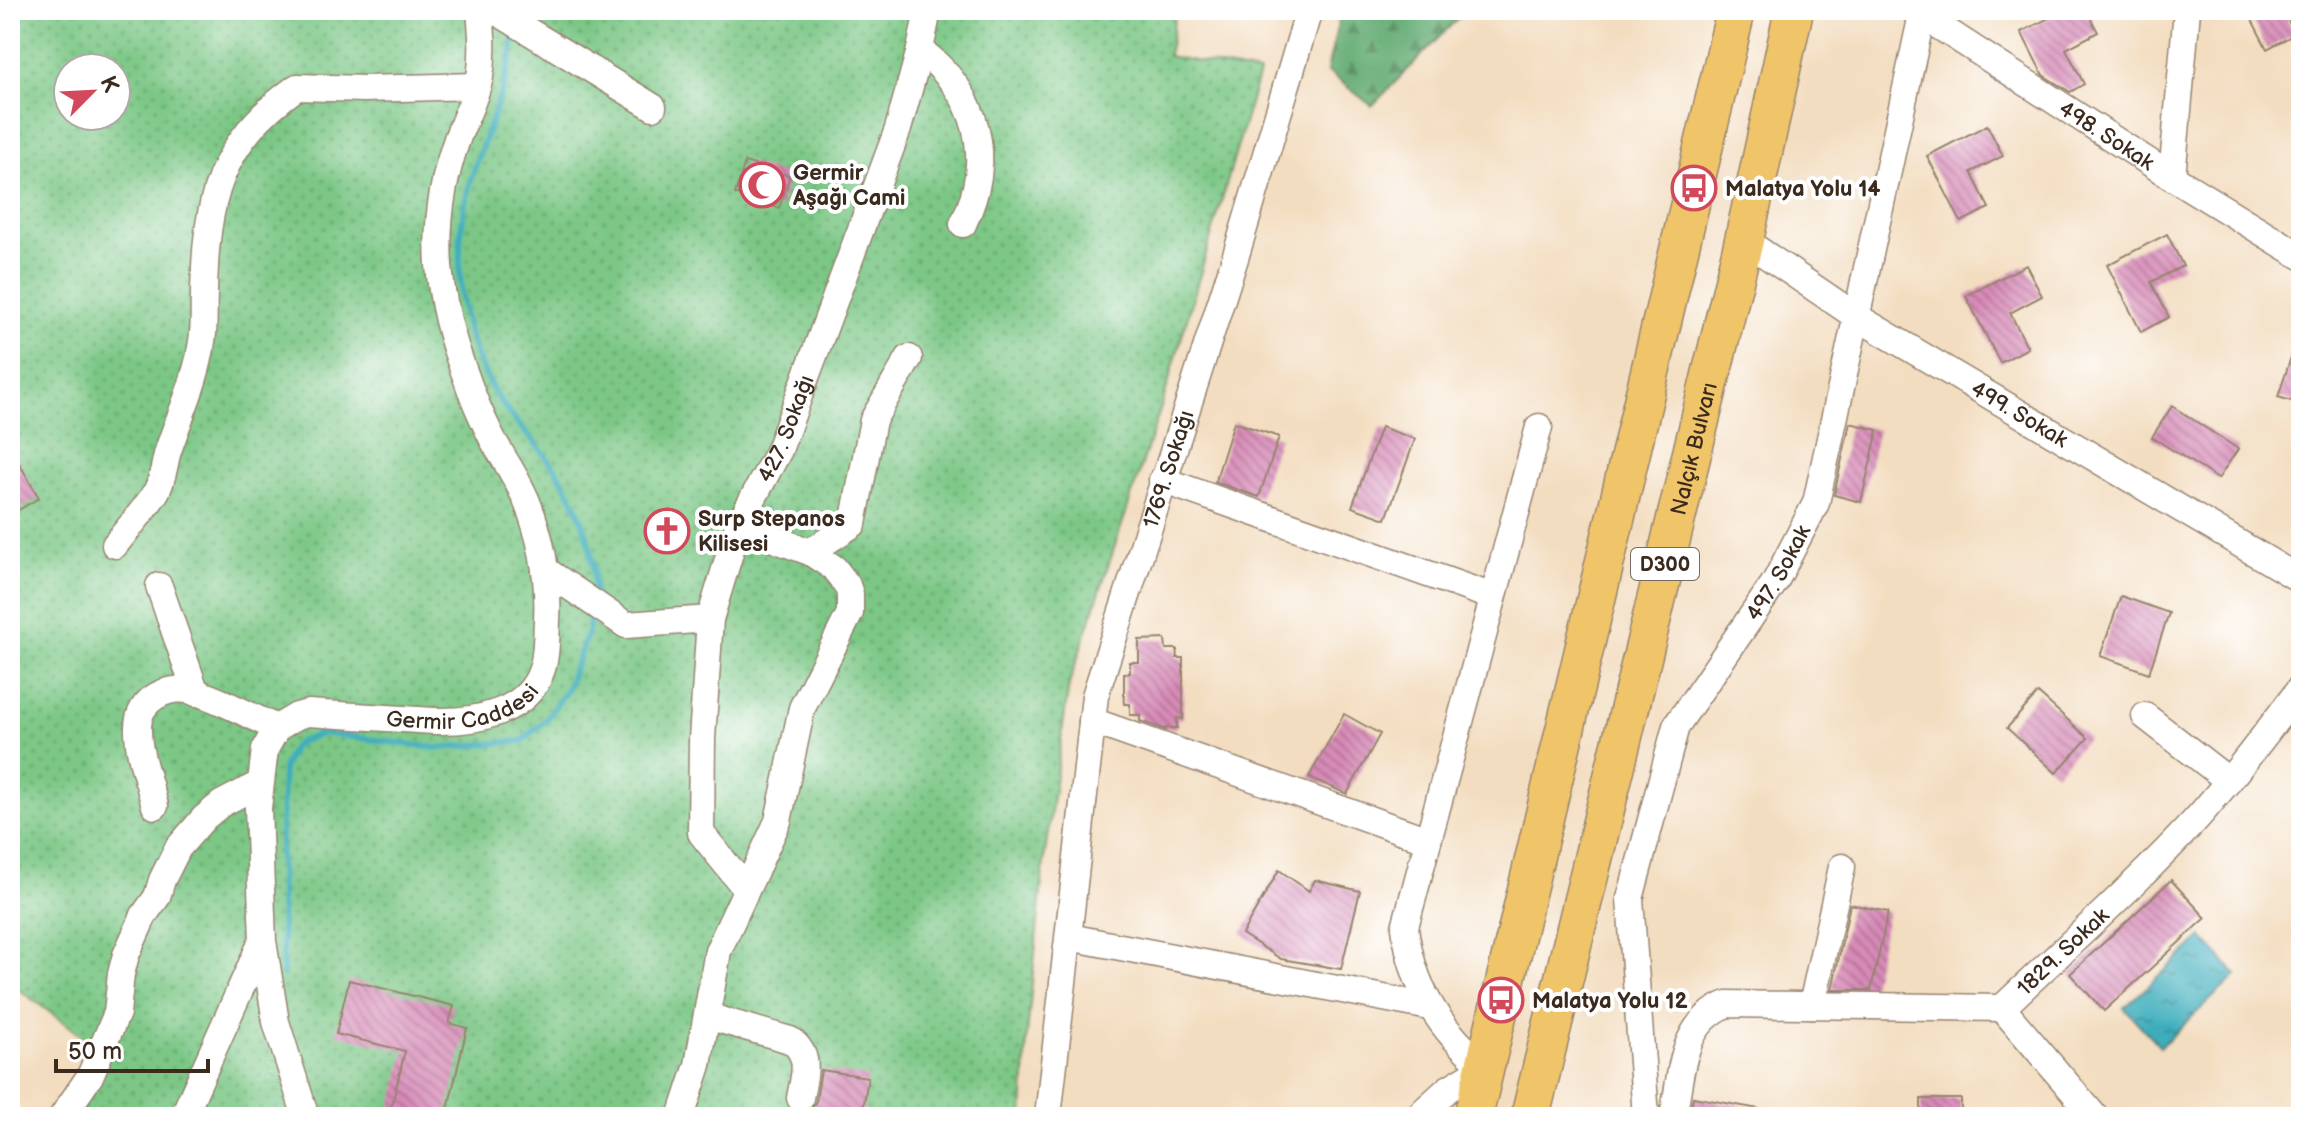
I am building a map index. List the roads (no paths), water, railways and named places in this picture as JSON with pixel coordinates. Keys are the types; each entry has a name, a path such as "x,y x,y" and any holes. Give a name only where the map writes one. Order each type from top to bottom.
{"highway":[{"name":"D300","path":"1473,1117 1736,10"},
{"name":"Nalçık Bulvarı","path":"1530,1117 1744,240 1794,10"}],"street":[{"name":"Germir Caddesi","path":"277,728 308,713 455,721 489,716 526,693 542,670 548,609 545,570 536,526 507,460 493,441 466,377 447,318 442,291 438,236 440,208 451,158 477,86 482,53 480,10"},
{"path":"494,10 653,107"},
{"name":"427. Sokağı","path":"746,889 701,833 702,739 710,619 738,526 779,450 898,129 928,10"},
{"name":"1769. Sokağı","path":"1048,1117 1095,696 1236,255 1309,10"},
{"path":"2172,177 2187,10"},
{"name":"498. Sokak","path":"1920,12 2172,177 2301,256"},
{"name":"497. Sokak","path":"1646,1117 1630,899 1676,726 1775,582 1816,503 1920,12"},
{"path":"920,50 957,86 977,130 979,178 963,224"},
{"path":"115,545 157,490 190,392 203,339 208,225 212,201 220,178 244,136 259,117 297,87 477,86"},
{"name":"499. Sokak","path":"1744,240 1857,317 2301,580"},
{"path":"810,552 853,524 873,420 909,358"},
{"path":"1417,1117 1448,1089 1485,1067 1450,1036 1430,1007 1414,971 1405,927 1539,427"},
{"path":"1162,480 1493,597"},
{"path":"681,1117 698,1065 718,951 778,821 802,708 850,613 850,594 842,576 810,552 738,526"},
{"path":"545,570 626,625 710,619"},
{"path":"159,586 196,693"},
{"name":"1829. Sokak","path":"1673,1117 1690,1038 1707,1015 1727,1004 2002,1008 2149,868 2229,781 2301,687"},
{"path":"155,806 139,736 141,711 153,698 161,693 181,690 196,693 277,728 265,749 259,784 263,941 276,1022 306,1117"},
{"path":"2145,716 2229,781"},
{"path":"1092,721 1428,840"},
{"path":"62,1117 90,1076 117,1013 117,993 126,955 144,915 157,897 178,848 221,804 259,784"},
{"path":"1812,1005 1842,867"},
{"path":"1069,937 1430,1007"},
{"path":"183,1117 263,941"},
{"path":"2002,1008 2095,1117"},
{"path":"707,1016 790,1040 797,1045 803,1052 806,1066 800,1098"}],"water":[{"path":"2202,937 2237,975 2160,1047 2124,1008"}],"waterway":[{"path":"515,30 508,70 465,204 460,256 464,309 476,354 493,390 556,470 575,503 592,558 594,595"},
{"path":"283,975 280,864 283,769 291,750 299,742 323,733 436,748 522,741 546,720 566,691 588,632 592,611"}],"place":[{"name":"Germir Aşağı Cami","path":"762,185"},
{"name":"Malatya Yolu 14","path":"1694,188"},
{"name":"Surp Stepanos Kilisesi","path":"667,531"},
{"name":"Malatya Yolu 12","path":"1501,1000"}]}
